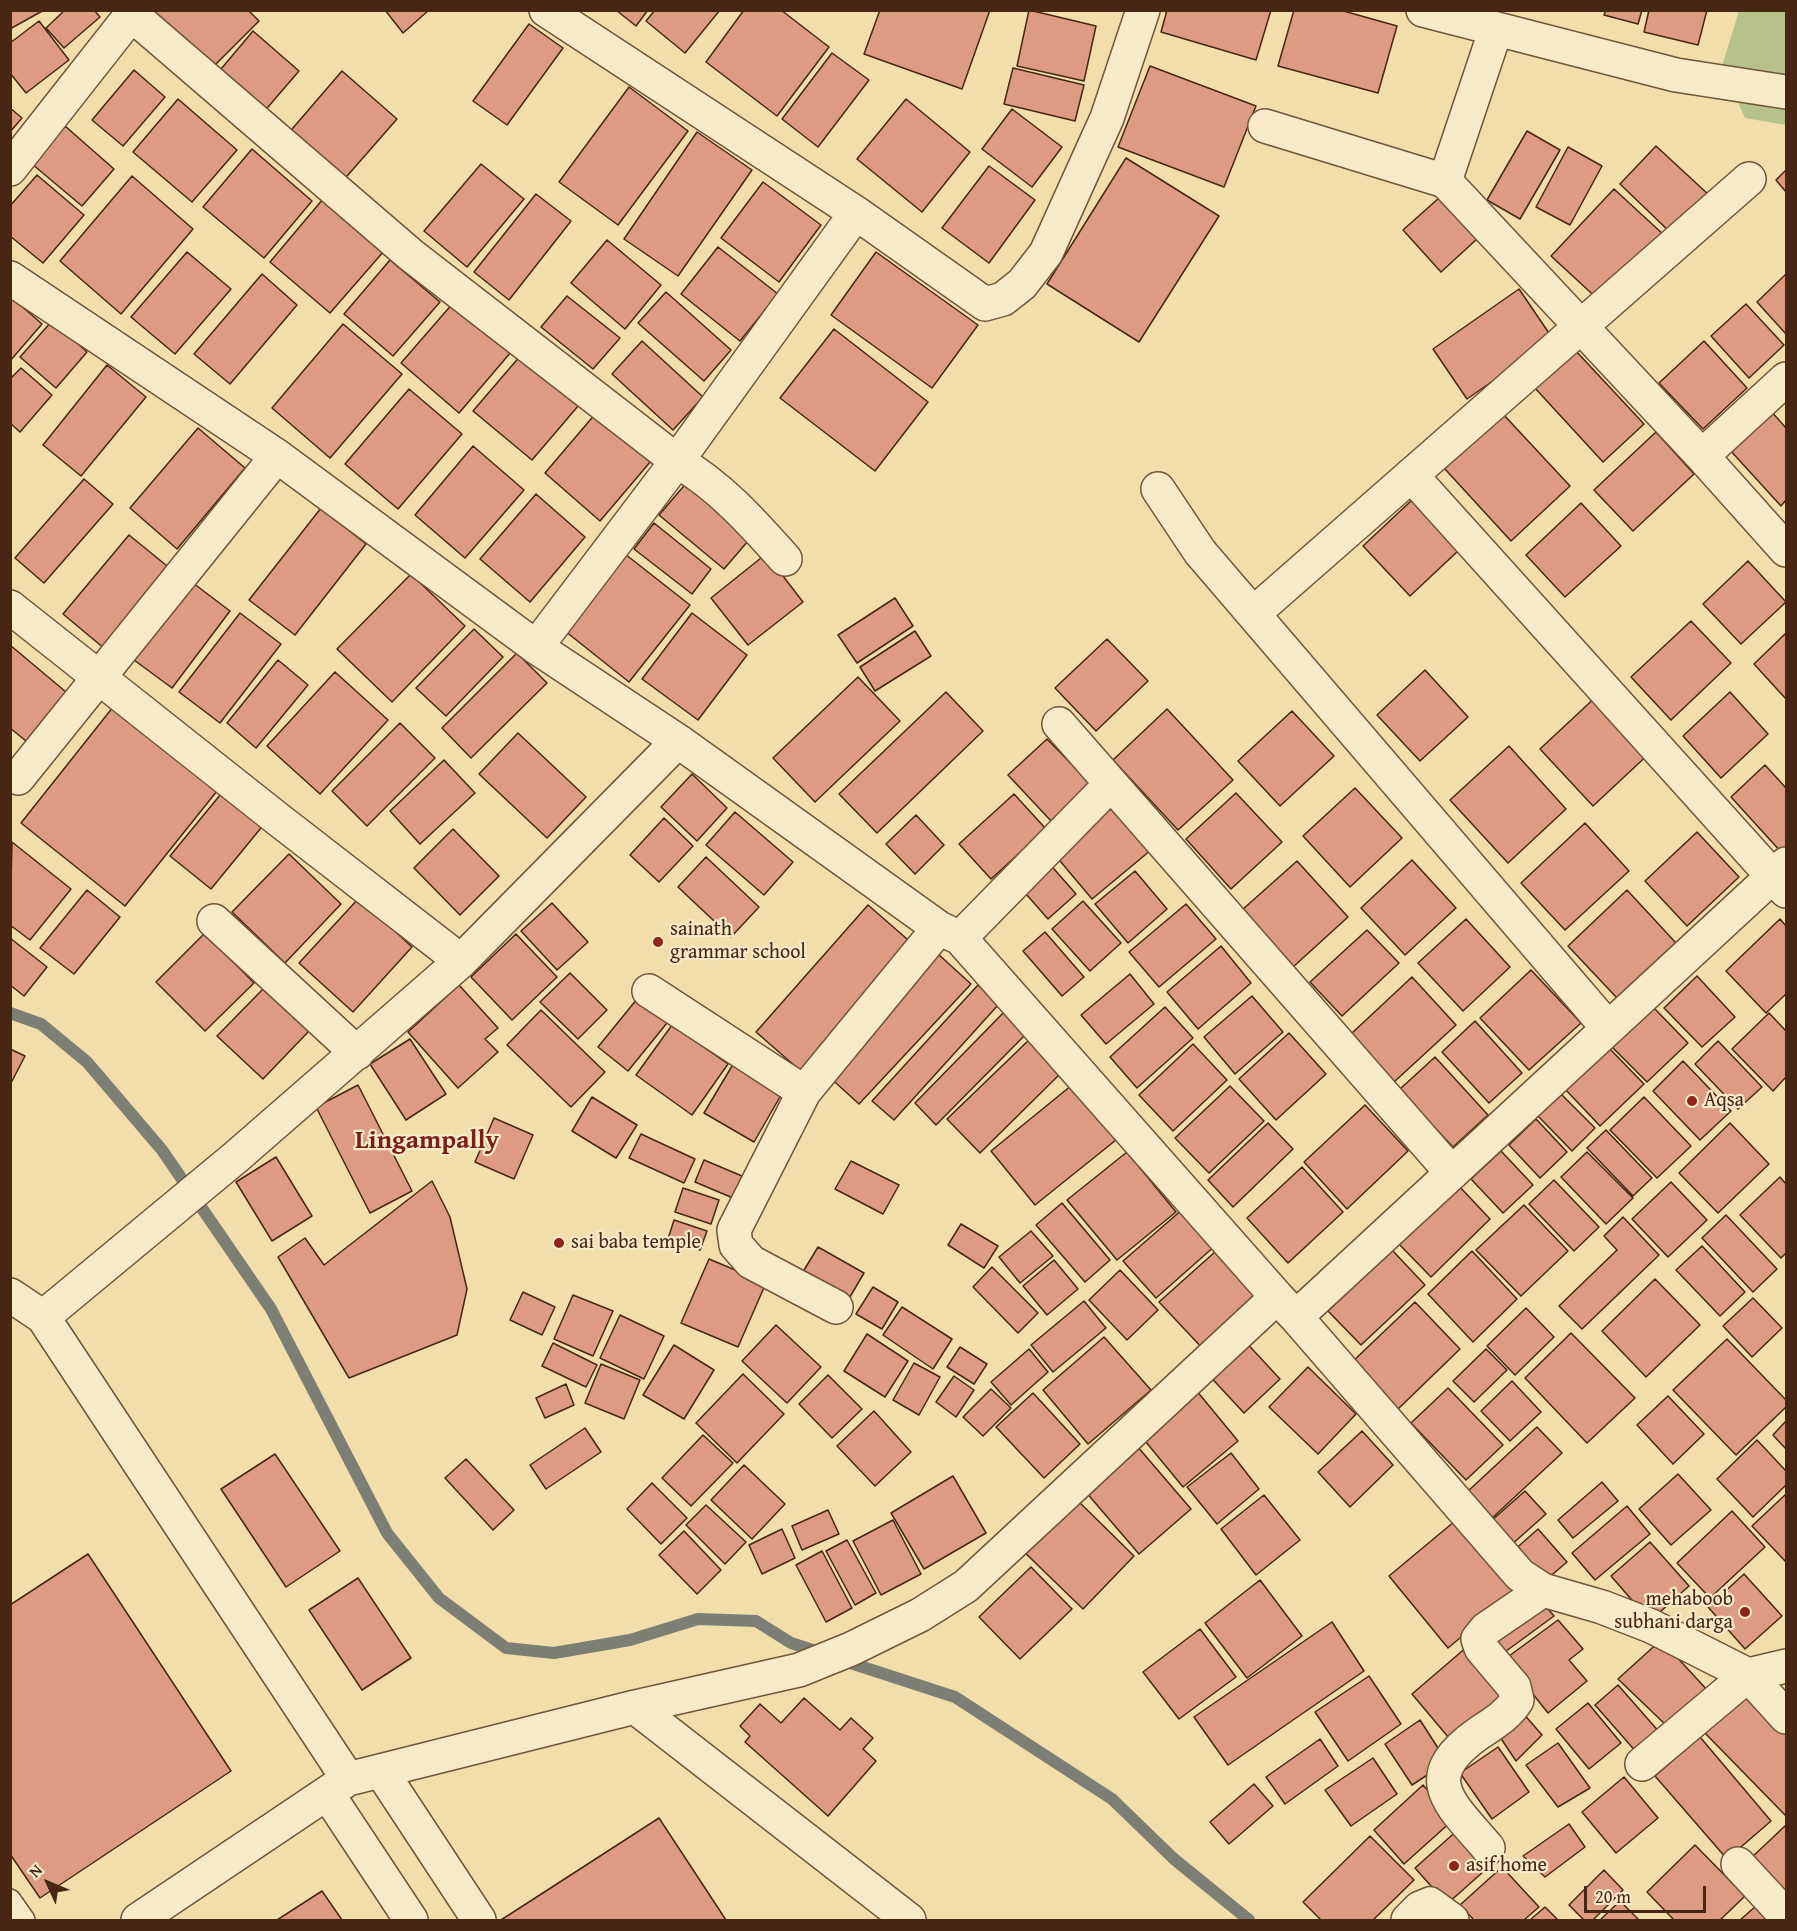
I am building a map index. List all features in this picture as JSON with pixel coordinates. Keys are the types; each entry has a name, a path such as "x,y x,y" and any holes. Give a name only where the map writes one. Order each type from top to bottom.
{"street":[{"path":"546,10 856,213 985,304 1003,299 1022,284 1046,253 1107,118 1143,10"},
{"path":"1423,10 1676,75 1786,92"},
{"path":"10,169 133,12 411,255 677,461 701,475 744,512 785,559"},
{"path":"1445,181 1496,29"},
{"path":"1265,126 1445,181 1702,456 1786,550"},
{"path":"1254,613 1749,179"},
{"path":"536,646 677,461 856,213"},
{"path":"10,278 277,456 536,646 678,741 950,933 1286,1307 1520,1575 1543,1590 1602,1607 1651,1626 1748,1675 1786,1718"},
{"path":"1702,456 1786,379"},
{"path":"18,778 277,456"},
{"path":"138,1920 337,1786 381,1770 635,1707 799,1670 851,1649 920,1615 966,1586 1286,1307 1452,1173 1608,1028 1782,877 1411,476"},
{"path":"1158,489 1200,552 1608,1028"},
{"path":"10,607 461,961"},
{"path":"1059,724 1452,1173"},
{"path":"43,1317 236,1157 461,961 678,741"},
{"path":"836,1307 751,1262 736,1245 734,1230 804,1092 950,933 1111,783"},
{"path":"214,921 357,1053"},
{"path":"649,991 804,1092"},
{"path":"10,1295 43,1317 337,1786 411,1920"},
{"path":"1488,1848 1447,1799 1442,1779 1451,1758 1462,1745 1510,1712 1517,1700 1514,1687 1481,1648 1478,1639 1486,1629 1543,1590"},
{"path":"1642,1764 1748,1675 1786,1666"},
{"path":"635,1707 909,1920"},
{"path":"381,1770 479,1920"},
{"path":"1738,1864 1786,1916"},
{"path":"1408,1920 1420,1908 1430,1904 1452,1920"}],"lane":[{"path":"10,1900 24,1920"}],"green space":[{"path":"1739,11 1786,11 1786,125 1745,118 1722,66"}],"building":[{"path":"10,10 44,10 10,29"},
{"path":"65,10 94,10 100,17 64,48 46,28"},
{"path":"150,10 248,10 259,21 210,70"},
{"path":"385,10 429,10 403,33"},
{"path":"616,10 648,10 636,26"},
{"path":"655,10 720,10 685,53 646,21"},
{"path":"744,10 781,10 829,47 777,116 706,62"},
{"path":"880,10 990,10 962,89 864,54"},
{"path":"1029,10 1096,26 1084,81 1017,66"},
{"path":"1167,10 1271,10 1256,60 1161,32"},
{"path":"1294,10 1340,10 1397,26 1378,93 1278,66"},
{"path":"1606,10 1642,10 1638,24 1604,15"},
{"path":"1649,10 1707,10 1698,45 1644,32"},
{"path":"39,21 69,60 26,93 10,73 10,43"},
{"path":"529,24 563,48 507,125 473,101"},
{"path":"253,31 299,71 262,114 216,75"},
{"path":"832,53 869,80 818,147 782,119"},
{"path":"1150,66 1256,106 1224,187 1118,147"},
{"path":"1013,68 1084,85 1075,121 1004,104"},
{"path":"134,70 165,97 123,146 92,120"},
{"path":"342,71 397,119 341,183 286,136"},
{"path":"629,87 688,131 618,225 559,182"},
{"path":"178,99 237,150 192,202 133,152"},
{"path":"906,99 970,152 922,212 857,159"},
{"path":"10,108 22,118 10,132"},
{"path":"1012,109 1062,147 1032,187 982,149"},
{"path":"65,126 114,169 82,206 32,164"},
{"path":"1527,131 1560,150 1520,219 1487,200"},
{"path":"697,132 752,170 678,276 624,239"},
{"path":"1656,146 1710,196 1673,235 1620,184"},
{"path":"1568,147 1602,166 1570,225 1536,207"},
{"path":"252,149 312,201 264,258 203,207"},
{"path":"1126,158 1219,216 1139,342 1047,284"},
{"path":"481,164 524,199 467,267 424,231"},
{"path":"989,166 1035,200 989,263 942,228"},
{"path":"1786,170 1786,192 1776,180"},
{"path":"37,175 84,215 43,263 10,236 10,206"},
{"path":"132,176 193,229 121,314 60,261"},
{"path":"763,182 821,225 779,282 721,238"},
{"path":"1614,189 1665,236 1602,303 1551,256"},
{"path":"536,194 571,221 509,300 474,272"},
{"path":"1439,198 1477,239 1441,272 1403,230"},
{"path":"323,199 384,251 330,313 270,262"},
{"path":"607,240 661,285 625,329 571,283"},
{"path":"718,247 778,294 740,341 681,294"},
{"path":"187,252 231,289 175,354 131,317"},
{"path":"876,252 978,325 932,388 831,315"},
{"path":"390,260 440,302 393,356 344,314"},
{"path":"262,274 297,305 230,384 194,354"},
{"path":"1786,274 1786,334 1757,302"},
{"path":"1519,289 1553,339 1467,399 1433,349"},
{"path":"666,292 731,350 704,381 638,323"},
{"path":"10,296 42,324 10,361"},
{"path":"567,296 620,338 593,369 541,327"},
{"path":"454,302 511,352 459,413 401,363"},
{"path":"1746,304 1784,345 1749,378 1711,336"},
{"path":"52,321 87,352 56,388 20,357"},
{"path":"343,324 402,374 330,458 272,408"},
{"path":"834,329 928,402 875,471 780,398"},
{"path":"642,341 703,397 673,430 612,374"},
{"path":"1704,341 1747,388 1703,429 1659,383"},
{"path":"1575,350 1644,424 1603,462 1534,387"},
{"path":"521,355 579,405 532,460 473,411"},
{"path":"107,365 146,397 81,476 43,445"},
{"path":"21,368 52,395 20,432 10,423 10,379"},
{"path":"409,389 462,434 398,509 345,464"},
{"path":"1770,410 1786,428 1786,500 1781,506 1729,449"},
{"path":"596,413 651,461 600,521 545,473"},
{"path":"1502,413 1570,486 1511,541 1444,468"},
{"path":"198,428 245,468 177,549 130,508"},
{"path":"1656,432 1694,474 1633,531 1594,490"},
{"path":"473,446 524,490 465,558 415,515"},
{"path":"84,479 113,504 44,583 15,558"},
{"path":"689,480 754,534 724,569 659,515"},
{"path":"536,494 585,537 530,602 480,559"},
{"path":"1412,500 1459,550 1410,596 1363,546"},
{"path":"1581,503 1621,546 1565,597 1526,555"},
{"path":"321,508 366,544 295,635 249,600"},
{"path":"654,523 711,569 692,594 634,549"},
{"path":"129,535 172,570 105,649 63,614"},
{"path":"625,554 690,605 629,682 565,631"},
{"path":"766,554 803,602 748,645 711,598"},
{"path":"1748,561 1786,602 1741,644 1703,604"},
{"path":"411,574 465,626 392,702 337,649"},
{"path":"193,583 230,611 172,688 134,660"},
{"path":"895,598 913,626 857,663 838,635"},
{"path":"240,613 281,644 220,723 179,692"},
{"path":"692,613 747,655 698,720 642,679"},
{"path":"1691,621 1731,663 1671,720 1631,677"},
{"path":"474,629 503,657 446,716 416,688"},
{"path":"915,631 931,656 875,691 860,667"},
{"path":"1786,633 1786,699 1754,664"},
{"path":"1107,639 1148,681 1096,731 1055,688"},
{"path":"10,645 66,692 26,741 10,728"},
{"path":"517,653 547,683 471,758 442,728"},
{"path":"278,660 308,685 256,748 227,723"},
{"path":"1425,670 1468,717 1420,761 1377,715"},
{"path":"335,672 388,720 320,794 267,746"},
{"path":"858,677 900,721 815,802 773,758"},
{"path":"946,692 983,731 877,833 839,794"},
{"path":"1730,692 1768,734 1721,778 1683,736"},
{"path":"1600,693 1653,750 1593,806 1540,749"},
{"path":"117,702 221,786 125,906 21,823"},
{"path":"1167,709 1233,780 1178,830 1113,760"},
{"path":"1292,711 1334,756 1280,806 1238,761"},
{"path":"400,723 435,758 367,826 332,791"},
{"path":"518,733 586,797 547,838 479,774"},
{"path":"1047,739 1091,784 1052,822 1008,775"},
{"path":"1509,746 1566,809 1508,863 1450,800"},
{"path":"444,760 475,793 420,844 390,811"},
{"path":"1765,765 1786,788 1786,849 1782,853 1731,797"},
{"path":"692,774 727,808 697,841 661,807"},
{"path":"1355,788 1402,838 1350,887 1303,836"},
{"path":"225,789 265,823 211,889 170,856"},
{"path":"1236,793 1282,842 1231,889 1186,839"},
{"path":"1014,794 1046,829 991,879 959,844"},
{"path":"1113,805 1151,850 1092,899 1055,855"},
{"path":"735,812 793,862 764,895 706,845"},
{"path":"916,815 944,845 915,874 886,844"},
{"path":"664,818 693,846 659,882 630,855"},
{"path":"1585,823 1629,871 1565,930 1521,883"},
{"path":"453,829 499,876 460,915 414,868"},
{"path":"1697,832 1739,877 1687,926 1645,881"},
{"path":"12,842 71,889 30,940 10,925"},
{"path":"289,854 341,904 285,963 232,912"},
{"path":"706,857 759,907 731,937 678,887"},
{"path":"1412,860 1456,908 1405,955 1361,908"},
{"path":"1047,861 1076,894 1048,919 1019,886"},
{"path":"1297,861 1348,917 1293,967 1242,910"},
{"path":"1135,871 1167,909 1128,943 1095,904"},
{"path":"87,890 120,917 74,974 40,948"},
{"path":"1627,890 1676,943 1617,998 1568,946"},
{"path":"359,898 412,947 353,1012 299,963"},
{"path":"1083,901 1121,943 1090,971 1052,929"},
{"path":"552,903 588,942 557,970 521,931"},
{"path":"1186,904 1216,939 1159,987 1129,952"},
{"path":"868,905 915,946 803,1073 756,1032"},
{"path":"1466,919 1510,967 1463,1011 1418,963"},
{"path":"1780,919 1786,926 1786,994 1766,1013 1726,971"},
{"path":"1367,930 1399,963 1342,1016 1310,982"},
{"path":"1045,932 1084,977 1062,996 1023,951"},
{"path":"205,933 254,983 205,1031 156,982"},
{"path":"516,934 557,977 512,1020 471,977"},
{"path":"10,938 47,967 24,996 10,985"},
{"path":"1221,946 1251,983 1198,1029 1167,992"},
{"path":"937,953 971,984 859,1104 825,1073"},
{"path":"1531,970 1581,1023 1529,1070 1480,1018"},
{"path":"570,973 607,1010 578,1039 540,1002"},
{"path":"1130,974 1154,1004 1106,1044 1081,1015"},
{"path":"1697,976 1735,1017 1702,1047 1664,1008"},
{"path":"1412,977 1456,1025 1394,1082 1351,1034"},
{"path":"459,985 498,1028 485,1039 498,1052 458,1088 408,1032"},
{"path":"978,985 999,1004 894,1120 872,1101"},
{"path":"265,987 310,1030 263,1079 217,1036"},
{"path":"1252,996 1283,1032 1235,1074 1204,1037"},
{"path":"637,999 667,1023 628,1071 598,1047"},
{"path":"1165,1007 1193,1038 1137,1088 1110,1057"},
{"path":"1653,1007 1688,1043 1647,1082 1612,1047"},
{"path":"1008,1008 1030,1030 936,1125 915,1103"},
{"path":"541,1010 605,1072 571,1107 507,1045"},
{"path":"1769,1013 1786,1031 1786,1077 1773,1091 1732,1049"},
{"path":"1475,1021 1522,1073 1489,1103 1442,1052"},
{"path":"672,1025 728,1064 692,1115 636,1075"},
{"path":"1289,1033 1326,1074 1276,1120 1239,1079"},
{"path":"410,1039 446,1094 406,1120 370,1064"},
{"path":"1030,1039 1062,1072 980,1153 947,1119"},
{"path":"1718,1041 1762,1087 1738,1109 1695,1064"},
{"path":"1193,1044 1227,1080 1173,1131 1139,1095"},
{"path":"1608,1047 1644,1084 1600,1126 1565,1089"},
{"path":"10,1049 25,1056 10,1085"},
{"path":"1435,1057 1488,1115 1453,1147 1399,1090"},
{"path":"735,1061 784,1090 754,1142 704,1113"},
{"name":"Aqsa","path":"1683,1061 1731,1111 1700,1140 1653,1091"},
{"path":"358,1085 412,1191 370,1213 316,1107"},
{"path":"1072,1085 1116,1140 1035,1205 991,1151"},
{"path":"1230,1086 1264,1121 1209,1173 1175,1138"},
{"path":"1561,1094 1595,1128 1572,1151 1538,1116"},
{"path":"592,1097 637,1125 616,1158 572,1131"},
{"path":"1644,1097 1691,1146 1657,1178 1610,1130"},
{"path":"1365,1105 1408,1151 1347,1209 1304,1162"},
{"path":"494,1118 533,1135 514,1179 475,1162"},
{"path":"1536,1119 1567,1152 1540,1178 1509,1145"},
{"path":"1268,1123 1293,1149 1233,1207 1208,1180"},
{"path":"1730,1123 1769,1164 1718,1213 1679,1173"},
{"path":"1606,1130 1652,1178 1633,1196 1587,1148"},
{"path":"641,1134 695,1159 684,1183 629,1158"},
{"path":"1501,1151 1533,1185 1503,1213 1471,1179"},
{"path":"1127,1152 1176,1212 1117,1260 1067,1200"},
{"path":"1587,1152 1633,1198 1606,1224 1561,1177"},
{"path":"276,1157 312,1216 272,1241 236,1182"},
{"path":"704,1160 742,1176 733,1198 695,1182"},
{"path":"851,1161 899,1185 883,1214 835,1189"},
{"path":"1302,1167 1343,1212 1288,1263 1247,1218"},
{"path":"1780,1177 1786,1184 1786,1253 1781,1258 1740,1215"},
{"path":"1554,1180 1599,1227 1574,1251 1529,1204"},
{"path":"432,1181 450,1217 467,1289 457,1335 349,1378 278,1257 305,1238 324,1265"},
{"path":"1671,1182 1707,1220 1668,1257 1632,1219"},
{"path":"1458,1185 1490,1219 1431,1277 1398,1243"},
{"path":"683,1188 719,1200 711,1224 675,1212"},
{"path":"1062,1203 1110,1260 1085,1282 1036,1225"},
{"path":"1524,1205 1568,1251 1521,1296 1476,1250"},
{"path":"1184,1208 1216,1245 1156,1298 1123,1261"},
{"path":"1726,1215 1777,1269 1753,1292 1702,1238"},
{"path":"1623,1217 1659,1255 1582,1329 1559,1306 1617,1250 1604,1236"},
{"path":"674,1220 707,1231 700,1250 668,1239"},
{"path":"961,1224 998,1246 984,1268 948,1245"},
{"path":"1031,1231 1053,1256 1020,1283 999,1257"},
{"path":"1702,1246 1745,1292 1720,1316 1676,1270"},
{"path":"818,1247 864,1273 847,1302 801,1275"},
{"path":"1392,1250 1425,1285 1361,1345 1328,1311"},
{"path":"1216,1251 1261,1300 1205,1351 1159,1302"},
{"path":"1472,1251 1517,1299 1473,1342 1428,1294"},
{"path":"709,1259 766,1283 738,1347 681,1323"},
{"path":"1054,1260 1078,1289 1047,1315 1023,1286"},
{"path":"992,1267 1038,1313 1018,1333 973,1287"},
{"path":"1120,1270 1158,1310 1127,1340 1089,1300"},
{"path":"1655,1279 1700,1325 1646,1377 1602,1331"},
{"path":"873,1287 898,1302 882,1329 856,1314"},
{"path":"523,1292 555,1307 542,1335 510,1320"},
{"path":"573,1295 613,1311 593,1356 554,1339"},
{"path":"1753,1298 1782,1328 1752,1357 1723,1326"},
{"path":"1084,1301 1106,1328 1053,1372 1031,1345"},
{"path":"1415,1302 1460,1349 1395,1412 1350,1364"},
{"path":"902,1307 952,1339 933,1369 883,1335"},
{"path":"1526,1308 1554,1337 1515,1375 1487,1346"},
{"path":"620,1315 664,1336 644,1379 600,1358"},
{"path":"776,1325 821,1367 787,1403 742,1361"},
{"path":"1571,1333 1635,1398 1587,1443 1525,1378"},
{"path":"867,1334 908,1361 885,1397 844,1371"},
{"path":"1104,1337 1151,1390 1088,1444 1043,1390"},
{"path":"1241,1337 1280,1379 1244,1413 1205,1371"},
{"path":"1727,1339 1786,1400 1786,1407 1736,1455 1673,1390"},
{"path":"553,1343 597,1365 586,1387 542,1366"},
{"path":"674,1345 714,1370 684,1419 643,1395"},
{"path":"960,1347 987,1364 974,1384 947,1367"},
{"path":"1029,1349 1048,1372 1011,1405 991,1382"},
{"path":"1486,1349 1507,1370 1474,1402 1453,1381"},
{"path":"914,1363 940,1377 919,1415 893,1400"},
{"path":"601,1364 640,1380 624,1419 585,1403"},
{"path":"1308,1367 1356,1414 1318,1454 1269,1407"},
{"path":"743,1374 784,1414 737,1463 696,1423"},
{"path":"828,1375 862,1409 832,1438 799,1404"},
{"path":"954,1376 974,1390 956,1417 936,1402"},
{"path":"1512,1381 1541,1412 1510,1441 1481,1411"},
{"path":"566,1384 574,1405 545,1418 536,1398"},
{"path":"1448,1388 1503,1445 1466,1480 1411,1423"},
{"path":"991,1389 1011,1408 983,1436 963,1417"},
{"path":"1196,1390 1238,1441 1183,1487 1141,1436"},
{"path":"1033,1393 1080,1444 1044,1478 996,1427"},
{"path":"1668,1396 1704,1434 1673,1464 1637,1425"},
{"path":"874,1411 911,1452 875,1486 837,1446"},
{"path":"1786,1421 1786,1449 1773,1435"},
{"path":"1537,1427 1562,1453 1490,1520 1466,1493"},
{"path":"585,1428 601,1452 546,1489 530,1465"},
{"path":"1362,1431 1393,1465 1350,1507 1318,1472"},
{"path":"703,1435 733,1463 691,1506 662,1478"},
{"path":"1131,1439 1191,1509 1139,1554 1079,1484"},
{"path":"1757,1440 1786,1471 1786,1485 1753,1517 1717,1479"},
{"path":"1231,1453 1259,1489 1217,1524 1187,1487"},
{"path":"275,1454 340,1551 286,1587 221,1489"},
{"path":"466,1459 514,1510 493,1530 445,1478"},
{"path":"744,1465 785,1504 752,1539 711,1500"},
{"path":"1678,1474 1711,1510 1671,1545 1639,1509"},
{"path":"953,1476 986,1533 924,1569 891,1513"},
{"path":"1602,1482 1618,1501 1573,1538 1558,1520"},
{"path":"652,1483 687,1518 661,1544 627,1509"},
{"path":"1525,1491 1546,1514 1510,1546 1490,1522"},
{"path":"1069,1492 1134,1556 1083,1609 1017,1545"},
{"path":"1786,1494 1786,1562 1752,1526"},
{"path":"1264,1495 1300,1540 1256,1575 1221,1529"},
{"path":"706,1505 746,1542 725,1564 686,1525"},
{"path":"1627,1506 1650,1534 1595,1580 1572,1553"},
{"path":"828,1510 839,1534 802,1550 792,1526"},
{"path":"1732,1511 1765,1547 1710,1598 1677,1563"},
{"path":"893,1520 921,1574 881,1595 853,1541"},
{"path":"1455,1521 1514,1593 1448,1648 1389,1576"},
{"path":"782,1529 795,1558 762,1574 749,1545"},
{"path":"1538,1529 1567,1562 1540,1585 1512,1552"},
{"path":"684,1531 721,1570 697,1594 659,1555"},
{"path":"847,1540 876,1593 855,1605 826,1551"},
{"path":"1650,1542 1689,1586 1650,1621 1611,1576"},
{"path":"822,1551 852,1608 826,1622 796,1565"},
{"path":"88,1554 231,1771 40,1898 10,1854 10,1605"},
{"path":"1031,1567 1072,1609 1020,1659 979,1617"},
{"name":"mehaboob subhani darga","path":"1744,1574 1782,1616 1745,1649 1708,1607"},
{"path":"358,1578 411,1658 362,1690 309,1610"},
{"path":"1260,1580 1302,1636 1247,1678 1205,1623"},
{"path":"1541,1601 1554,1616 1498,1657 1487,1642"},
{"path":"1558,1620 1583,1649 1569,1660 1587,1681 1548,1713 1505,1659"},
{"path":"1332,1622 1364,1671 1228,1765 1194,1717"},
{"path":"1200,1629 1236,1677 1179,1719 1143,1672"},
{"path":"1661,1640 1710,1693 1668,1727 1618,1679"},
{"path":"1468,1646 1510,1697 1454,1744 1412,1694"},
{"path":"1369,1676 1401,1724 1348,1761 1315,1712"},
{"path":"1618,1685 1661,1734 1638,1754 1595,1705"},
{"path":"1746,1686 1786,1727 1786,1816 1702,1730"},
{"path":"804,1698 840,1730 851,1718 873,1738 863,1749 876,1761 828,1816 745,1742 750,1736 740,1726 760,1704 781,1723"},
{"path":"1588,1703 1621,1743 1589,1769 1556,1729"},
{"path":"1522,1712 1542,1735 1516,1761 1498,1734"},
{"path":"1420,1720 1447,1762 1412,1785 1385,1744"},
{"path":"1700,1737 1771,1821 1727,1859 1655,1776"},
{"path":"1320,1739 1338,1766 1285,1804 1266,1777"},
{"path":"1558,1743 1590,1788 1558,1807 1526,1765"},
{"path":"1498,1747 1529,1792 1492,1819 1460,1773"},
{"path":"1373,1758 1397,1794 1351,1826 1325,1790"},
{"path":"1624,1777 1658,1818 1616,1853 1582,1812"},
{"path":"1254,1784 1273,1806 1229,1844 1210,1822"},
{"path":"1423,1785 1453,1820 1404,1864 1374,1830"},
{"path":"659,1818 726,1920 501,1920"},
{"path":"1569,1824 1585,1847 1545,1877 1523,1856"},
{"path":"1786,1825 1786,1900 1750,1859"},
{"name":"asif home","path":"1460,1828 1492,1864 1447,1904 1415,1868"},
{"path":"1370,1836 1414,1880 1373,1920 1321,1920 1303,1902"},
{"path":"1695,1845 1745,1896 1720,1920 1674,1920 1647,1892"},
{"path":"1502,1867 1539,1907 1524,1920 1474,1920 1460,1905"},
{"path":"1604,1870 1623,1890 1593,1920 1584,1920 1569,1905"},
{"path":"322,1891 342,1920 277,1920"},
{"path":"1620,1901 1639,1920 1600,1920"},
{"path":"1756,1906 1770,1920 1740,1920"},
{"path":"1545,1907 1558,1920 1530,1920"}],"waterway":[{"path":"10,1013 41,1024 87,1062 162,1150 271,1309 387,1533 439,1598 506,1648 554,1653 630,1640 698,1619 756,1621 791,1643 822,1653"},
{"path":"841,1660 955,1697 1112,1799 1174,1859 1249,1920"}],"place":[{"name":"sainath grammar school","path":"658,942"},
{"name":"Aqsa","path":"1692,1101"},
{"name":"sai baba temple","path":"559,1243"},
{"name":"mehaboob subhani darga","path":"1745,1612"},
{"name":"asif home","path":"1454,1866"}],"district":[{"name":"Lingampally","path":"427,1141"}]}
